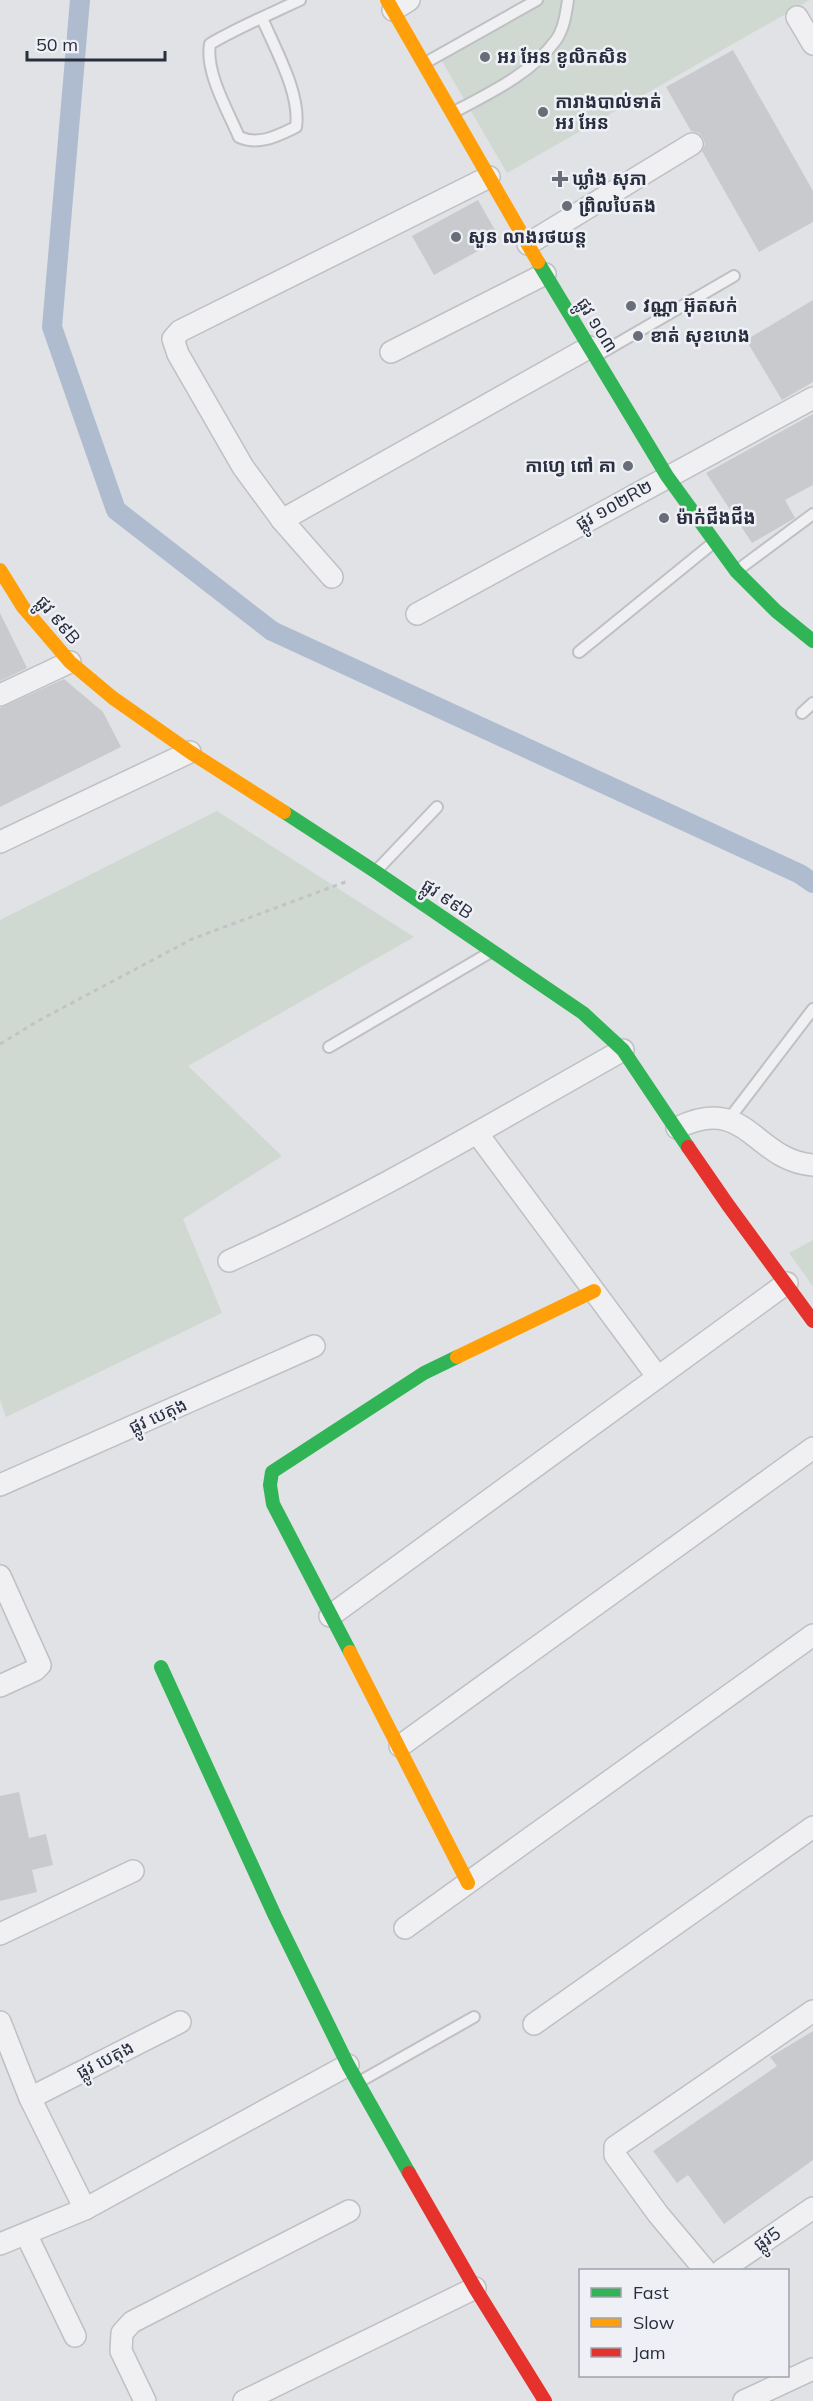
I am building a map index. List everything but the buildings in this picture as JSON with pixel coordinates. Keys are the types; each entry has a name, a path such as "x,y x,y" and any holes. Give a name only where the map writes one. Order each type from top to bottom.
{"street":[{"name":"ផ្លូវ ១០៣","path":"397,3 424,64 545,274 667,476 736,571 776,611 813,641"},
{"path":"797,17 813,44"},
{"path":"528,244 693,144"},
{"path":"332,577 282,520 243,467 178,354 173,339 180,331 489,177"},
{"path":"391,352 545,274"},
{"path":"282,520 593,351"},
{"name":"ផ្លូវ ១០២R២","path":"417,614 813,398"},
{"name":"ផ្លូវ ៩៩B","path":"0,570 23,607 70,662 112,698 190,752 376,872 583,1013 623,1050 728,1205 787,1282 813,1321"},
{"path":"0,695 70,662"},
{"path":"0,842 190,752"},
{"path":"229,1261 281,1238 477,1133 623,1050"},
{"path":"677,1128 695,1119 711,1116 729,1119 785,1158 813,1165"},
{"path":"477,1133 657,1376"},
{"path":"330,1616 787,1282"},
{"path":"468,1883 400,1746 273,1504 270,1485 272,1472 424,1373 594,1291"},
{"name":"ផ្លូវ បេតុង","path":"0,1485 314,1346"},
{"path":"400,1746 813,1448"},
{"path":"0,1576 40,1665 35,1670 0,1686"},
{"path":"405,1928 813,1635"},
{"path":"161,1667 275,1916 353,2074 541,2400"},
{"path":"534,2024 813,1827"},
{"path":"0,1934 133,1871"},
{"path":"703,2269 658,2214 615,2155 615,2147 813,2011"},
{"path":"0,2022 30,2098 85,2209"},
{"name":"ផ្លូវ បេតុង","path":"30,2098 180,2022"},
{"path":"0,2244 85,2209 353,2074"},
{"name":"ផ្លូវ5","path":"725,2269 813,2208"},
{"path":"145,2401 121,2351 122,2334 132,2322 349,2211"},
{"path":"26,2234 75,2336"},
{"path":"244,2401 475,2288"},
{"path":"744,2401 813,2368"}],"lane":[{"path":"262,18 288,80 297,117 296,127 272,138 250,142 239,137 219,91 208,56 210,44 240,26 300,0"},
{"path":"424,64 537,0"},
{"path":"452,113 531,66 557,39 566,16 568,0"},
{"path":"593,351 734,276"},
{"path":"736,571 813,514"},
{"path":"579,652 713,542"},
{"path":"802,712 813,703"},
{"path":"376,872 437,807"},
{"path":"329,1047 492,951"},
{"path":"729,1119 813,1009"},
{"path":"353,2074 474,2017"}],"path":[{"path":"0,1044 38,1021 192,939 376,872"}],"shaded area":[{"name":"ការាងបាល់ទាត់ អរ អែន","path":"525,0 810,0 507,173 436,51"},
{"path":"217,811 414,937 188,1066 282,1156 183,1219 222,1313 6,1417 0,1400 0,920"},
{"path":"813,1240 813,1286 789,1253"}],"waterway":[{"path":"80,0 52,327 116,510 272,631 800,874 813,883"}],"traffic: fast":[{"path":"538,262 667,476 736,571 776,611 813,641"},
{"path":"284,812 583,1013 623,1050 688,1147"},
{"path":"350,1652 273,1504 270,1485 272,1472 424,1373 457,1357"},
{"path":"161,1667 275,1916 348,2065 409,2173"}],"traffic: slow":[{"path":"387,0 538,262"},
{"path":"0,570 23,607 70,662 113,698 190,752 284,812"},
{"path":"457,1357 594,1291"},
{"path":"350,1652 468,1883"}],"traffic: jam":[{"path":"688,1147 813,1321"},
{"path":"409,2173 475,2288 545,2401"}],"place":[{"name":"អរ អែន ខូលិកសិន","path":"485,57"},
{"name":"ការាងបាល់ទាត់ អរ អែន","path":"543,112"},
{"name":"ឃ្លាំង សុភា","path":"560,179"},
{"name":"ព្រិលបៃតង","path":"567,206"},
{"name":"សួន លាងរថយន្ត","path":"456,237"},
{"name":"វណ្ណា អ៊ុតសក់","path":"631,306"},
{"name":"ខាត់ សុខហេង","path":"638,336"},
{"name":"កាហ្វេ ពៅ គា","path":"628,466"},
{"name":"ម៉ាក់ជីងជីង","path":"664,518"}]}
